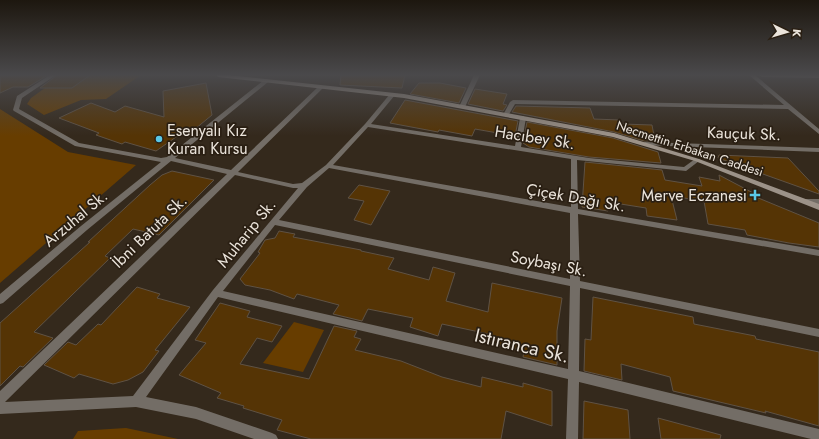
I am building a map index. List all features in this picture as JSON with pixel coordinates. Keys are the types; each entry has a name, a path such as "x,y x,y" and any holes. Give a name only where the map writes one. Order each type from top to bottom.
{"main road":[{"name":"Necmettin Erbakan Caddesi","path":"395,95 506,114 614,135 697,160 819,207"}],"street":[{"path":"21,95 19,97 16,110 77,145 160,160 170,159 292,186 304,185"},
{"name":"Arzuhal Sk.","path":"0,300 84,228 248,95"},
{"name":"İbni Batuta Sk.","path":"0,399 311,95"},
{"name":"Muharip Sk.","path":"136,401 216,293 273,222 304,185 328,166 367,125 392,95"},
{"path":"462,107 467,95"},
{"path":"776,95 819,132"},
{"path":"506,114 513,102 790,107"},
{"path":"518,148 524,118"},
{"name":"Hacıbey Sk.","path":"367,125 574,158 686,169 697,160"},
{"name":"Kauçuk Sk.","path":"645,144 819,150"},
{"path":"572,439 572,375 575,284 574,158"},
{"name":"Çiçek Dağı Sk.","path":"328,166 574,211 819,253"},
{"path":"806,201 819,202"},
{"name":"Soybaşı Sk.","path":"273,222 819,333"},
{"name":"Istıranca Sk.","path":"216,293 572,375 819,435"},
{"path":"0,408 136,401 196,413 272,439"}],"shaded area":[{"path":"34,95 111,95 106,99 81,100 44,115 27,104"},
{"path":"0,109 68,152 136,165 0,283"},
{"path":"294,322 324,330 303,372 263,363"},
{"path":"126,428 178,439 73,439 78,431"}],"building":[{"path":"163,95 208,95 212,115 195,129 189,128 156,151 125,142 122,144 96,135 99,133 59,118 91,103 115,112 125,106 164,117"},
{"path":"418,95 463,95 459,103"},
{"path":"472,95 506,95 503,104 507,105 503,111 468,104"},
{"path":"405,100 518,121 515,136 475,129 472,136 439,130 438,132 390,123"},
{"path":"516,106 590,108 594,119 620,120 622,124 652,125 655,141 644,141 614,132 512,112"},
{"path":"527,122 613,138 658,152 661,163 589,157 529,147 523,143"},
{"path":"719,155 788,158 819,191 819,194 718,158"},
{"path":"585,162 662,170 665,180 702,186 699,177 720,181 719,175 757,195 751,195 819,223 819,247 747,235 745,230 708,224 704,201 671,196 677,220 647,216 646,208 608,202 608,211 582,207"},
{"path":"172,171 214,180 159,235 133,229 105,256 110,258 34,332 53,338 23,367 20,366 0,386 0,323 90,242 88,242 150,185 162,175"},
{"path":"359,185 390,191 371,225 354,220 364,201 348,198"},
{"path":"279,231 295,234 293,237 394,258 388,269 429,280 433,267 455,273 446,301 488,312 492,283 562,298 557,331 557,365 523,357 524,351 487,342 489,334 442,324 438,336 410,327 413,318 368,309 362,321 333,314 339,305 297,294 294,299 270,290 245,285 240,279 260,253 258,252 265,240 275,238"},
{"path":"137,287 160,294 157,298 190,307 155,350 159,351 143,372 128,380 113,384 79,374 74,378 44,365 68,342 76,345 98,324 101,325"},
{"path":"593,297 693,317 694,324 755,336 756,339 819,352 819,426 765,411 766,413 673,391 670,377 621,364 622,380 584,371 585,339 591,340"},
{"path":"220,303 250,311 247,317 282,326 272,342 257,338 240,364 309,379 334,326 357,331 354,337 361,339 355,350 401,361 442,377 481,387 482,377 523,387 523,383 552,391 552,426 506,411 501,439 311,439 277,430 282,420 217,398 221,393 179,375 206,343 195,340"},
{"path":"584,401 628,410 630,439 583,439"},
{"path":"658,418 721,435 720,439 661,439"}],"place":[{"name":"Esenyalı Kız Kuran Kursu","path":"159,139"},
{"name":"Merve Eczanesi","path":"755,195"}]}
